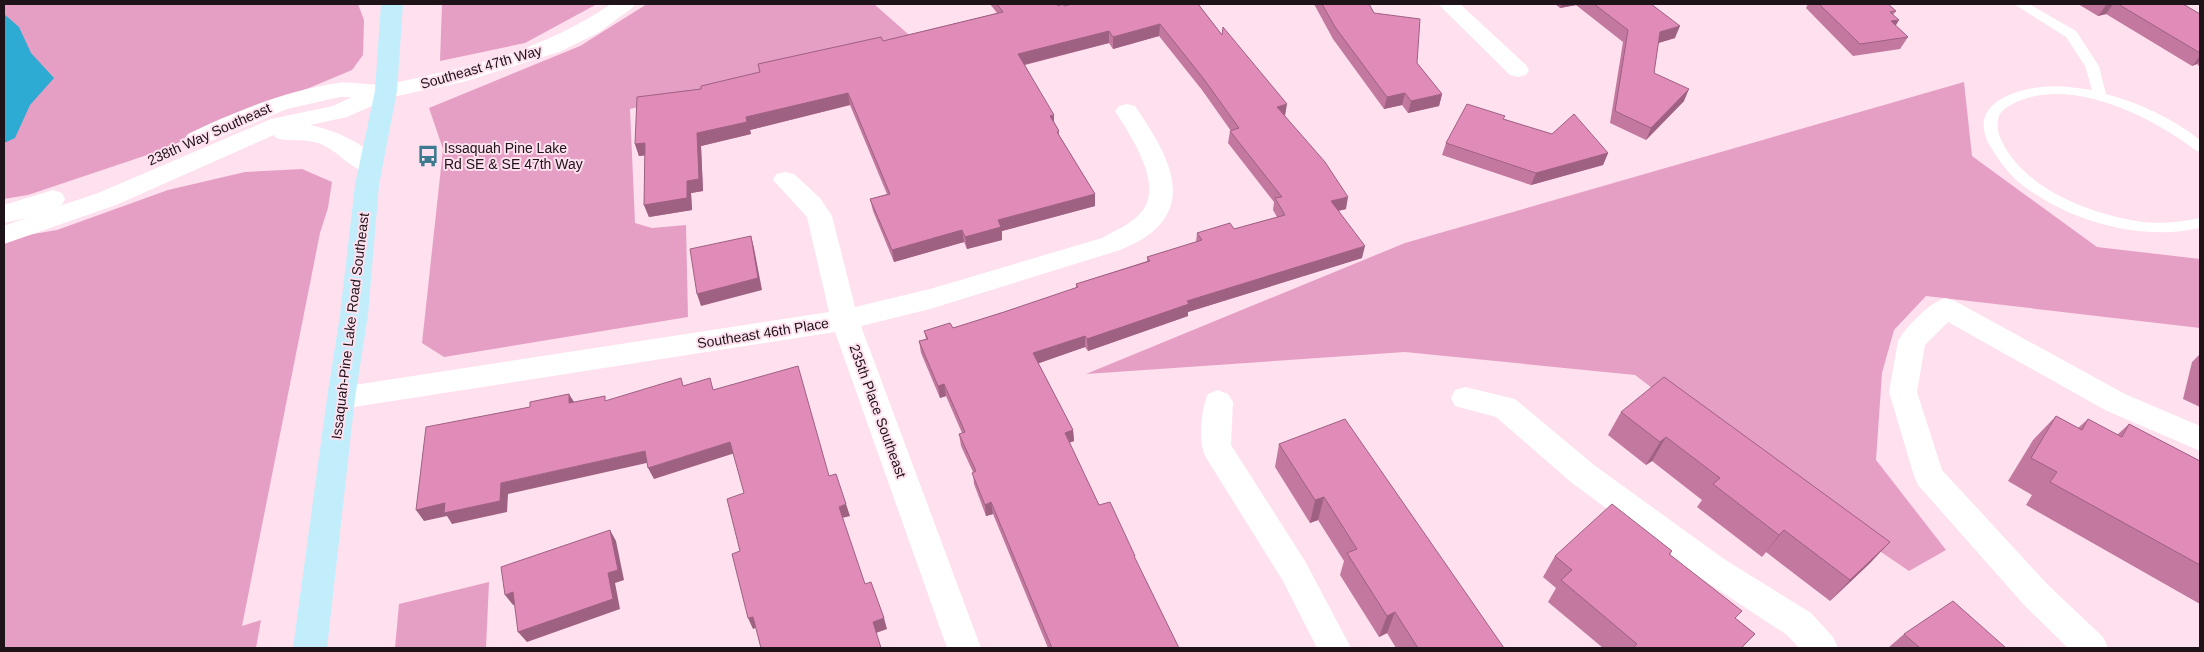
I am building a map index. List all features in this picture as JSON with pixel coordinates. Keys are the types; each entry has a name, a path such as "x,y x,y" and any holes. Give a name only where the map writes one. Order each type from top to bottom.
{"main road":[{"name":"Issaquah-Pine Lake Road Southeast","path":"310,648 341,398 354,315 370,166 386,91 392,4"}],"street":[{"name":"Southeast 47th Way","path":"386,91 455,77 551,47 590,28 625,4"},
{"path":"1448,4 1518,70"},
{"name":"238th Way Southeast","path":"4,214 23,210 108,178 246,116 281,103 340,90 386,91"},
{"name":"238th Way Southeast","path":"4,235 107,198 210,152 279,124 339,112 386,91"},
{"name":"Southeast 46th Place","path":"341,398 845,320 930,299 1111,244 1129,236 1146,222 1157,210 1160,201 1161,174 1156,159 1126,110"},
{"name":"238th Way Southeast","path":"210,152 272,135 302,131 325,135 370,166"},
{"name":"235th Place Southeast","path":"785,180 811,204 819,216 845,320 964,648"},
{"path":"2091,648 2037,596 1929,476 1903,392 1912,341 1945,308 2114,402 2200,439"},
{"path":"1465,398 1505,407 1583,474 1713,569 1799,624 1821,648"},
{"path":"1218,402 1216,447 1294,571 1334,648"}],"lane":[{"path":"2020,4 2071,34 2092,66 2100,97"},
{"path":"2200,147 2171,126 2137,109 2100,97 2064,91 2031,92 2007,100 1993,114 1990,133 2000,155 2023,178 2056,200 2096,216 2138,226 2175,228 2200,223"}],"shaded area":[{"path":"4,4 358,4 364,20 363,55 352,70 156,152 28,195 4,199"},
{"path":"442,4 597,4 525,43 440,61"},
{"path":"647,4 874,4 916,41 630,109 635,223 652,228 686,225 688,317 444,357 422,343 443,149 429,108 580,46"},
{"path":"1964,82 1972,156 2097,247 2200,259 2200,328 1926,296 1894,330 1882,373 1876,460 1946,550 1909,571 1753,465 1635,375 1405,352 1086,374 1405,243"},
{"path":"302,169 332,182 328,208 320,233 242,626 261,620 256,648 4,648 4,239 57,230 168,190 245,172"},
{"path":"489,582 486,648 395,648 399,604"}],"water":[{"path":"4,14 19,27 31,53 54,78 30,105 15,138 4,143"}],"building":[{"path":"997,4 1056,4 1058,6 1063,4 1064,6 1072,4 1198,4 1222,35 1223,27 1287,104 1277,107 1325,162 1348,197 1331,201 1365,246 1187,301 1189,304 1087,339 1085,336 1033,353 1073,430 1065,433 1099,505 1110,502 1179,648 1052,648 991,502 985,505 972,473 976,471 959,434 965,432 944,384 938,386 919,341 928,339 924,331 950,323 953,328 1078,287 1076,284 1150,261 1147,257 1202,240 1197,233 1230,223 1234,229 1285,215 1275,198 1282,197 1230,131 1239,128 1203,78 1160,24 1113,37 1109,31 1018,54 1054,115 1050,116 1059,131 1057,132 1095,194 998,220 1001,227 965,237 962,230 892,250 870,199 890,194 848,93 746,117 747,122 697,133 699,179 687,181 687,198 644,205 645,143 635,144 637,97 701,89 701,86 760,72 758,64 881,37 883,41 1003,12"},
{"path":"1322,4 1369,4 1374,13 1420,19 1417,63 1442,94 1411,101 1405,93 1387,97 1335,27"},
{"path":"1594,4 1651,4 1680,26 1660,32 1654,73 1689,89 1651,128 1615,111 1628,30"},
{"path":"1819,4 1888,4 1896,11 1890,12 1899,20 1891,21 1908,37 1860,44"},
{"path":"2118,4 2183,4 2200,14 2200,53"},
{"path":"1467,104 1505,116 1503,119 1552,134 1574,114 1608,153 1536,173 1446,143"},
{"path":"751,236 758,278 697,294 690,249"},
{"path":"798,366 829,476 836,474 846,504 839,507 865,584 871,582 884,618 873,622 881,648 761,648 753,617 748,618 732,554 740,551 727,499 744,493 730,442 648,468 645,451 501,483 500,501 444,513 445,503 416,510 426,427 530,407 530,402 569,394 569,403 605,396 605,401 681,378 683,386 710,378 713,390"},
{"path":"1664,377 1890,542 1850,580 1784,530 1779,535 1713,484 1720,478 1666,437 1660,442 1621,412"},
{"path":"2056,416 2082,430 2088,419 2122,437 2129,424 2200,461 2200,565 2050,482 2057,472 2031,458"},
{"path":"1345,419 1504,648 1418,648 1395,612 1387,616 1347,553 1357,549 1324,497 1315,500 1279,444"},
{"path":"1612,504 1672,551 1669,554 1742,611 1735,618 1755,634 1741,648 1633,648 1637,644 1561,580 1572,570 1555,556"},
{"path":"610,530 618,570 608,573 613,599 518,632 513,592 505,595 501,567"},
{"path":"1953,601 2006,648 1920,648 1904,634"}],"place":[{"name":"Issaquah Pine Lake Rd SE & SE 47th Way","path":"428,156"}]}
